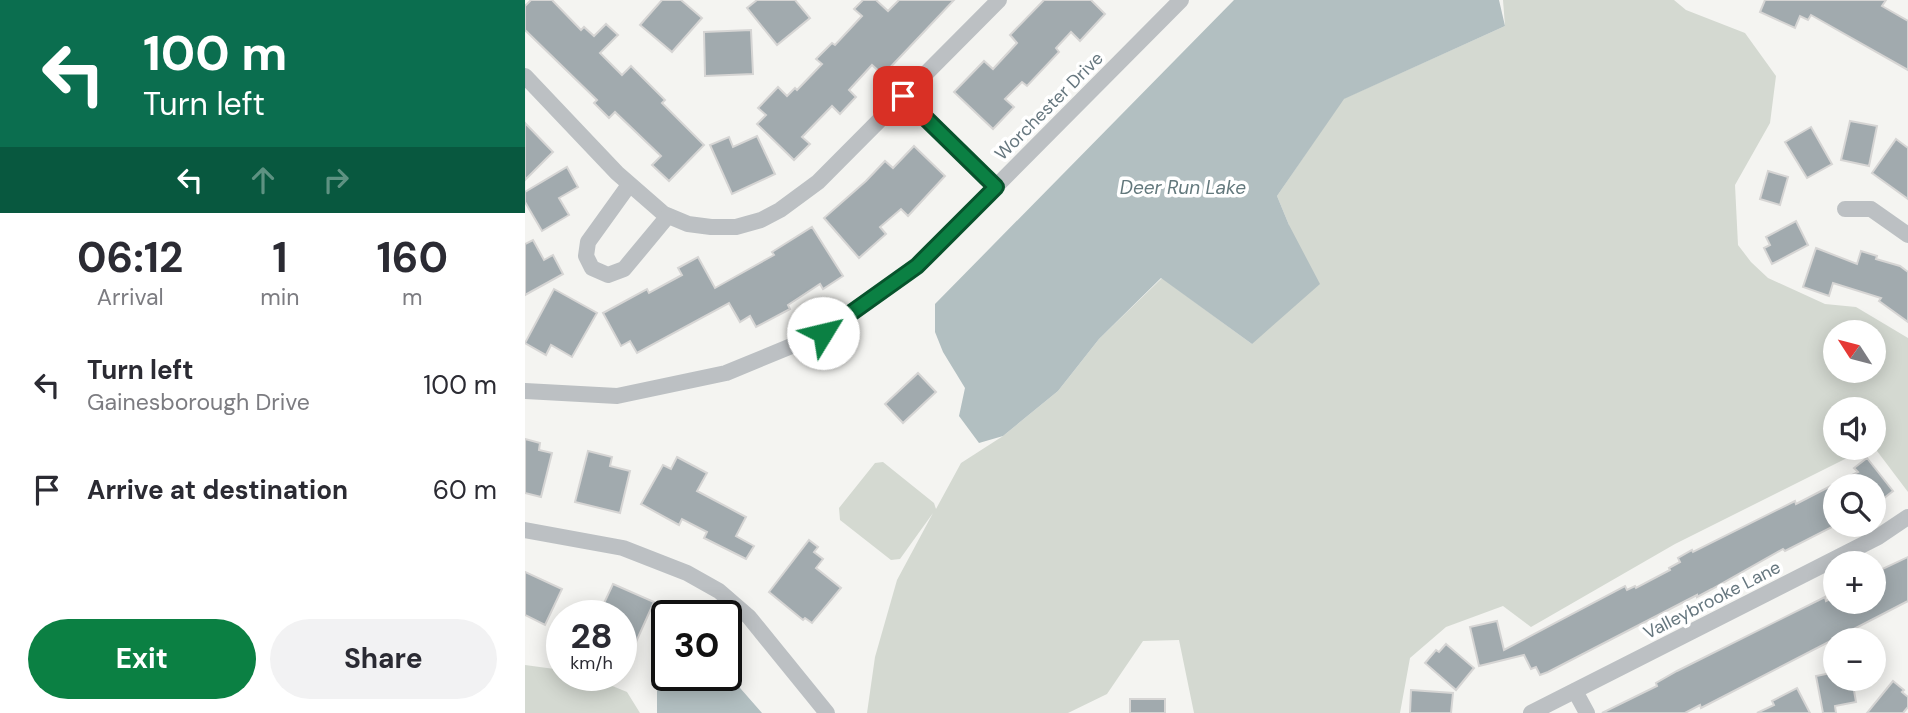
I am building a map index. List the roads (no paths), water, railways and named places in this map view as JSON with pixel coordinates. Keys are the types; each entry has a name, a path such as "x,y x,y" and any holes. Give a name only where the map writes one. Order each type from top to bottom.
{"street":[{"path":"525,76 629,185 668,216 688,224 736,227 761,220 780,210 818,182 999,0"},
{"name":"Worchester Drive","path":"525,391 617,396 726,373 823,333 917,266 1181,0"},
{"path":"903,96 996,187"},
{"path":"629,185 588,242 586,256 592,268 608,275 624,269 668,216"},
{"path":"1845,209 1871,209 1908,235"},
{"name":"Valleybrooke Lane","path":"1531,713 1878,537 1908,517"},
{"path":"525,530 623,548 687,573 719,592 749,617 827,713"},
{"path":"1575,691 1587,713"}],"water":[{"name":"Deer Run Lake","path":"1234,0 1499,0 1505,26 1344,99 1277,196 1320,284 1252,344 1161,278 1099,339 1058,391 1003,436 979,443 959,416 965,388 943,352 935,332 935,304"},
{"path":"742,690 762,713 657,713 657,691"}]}
